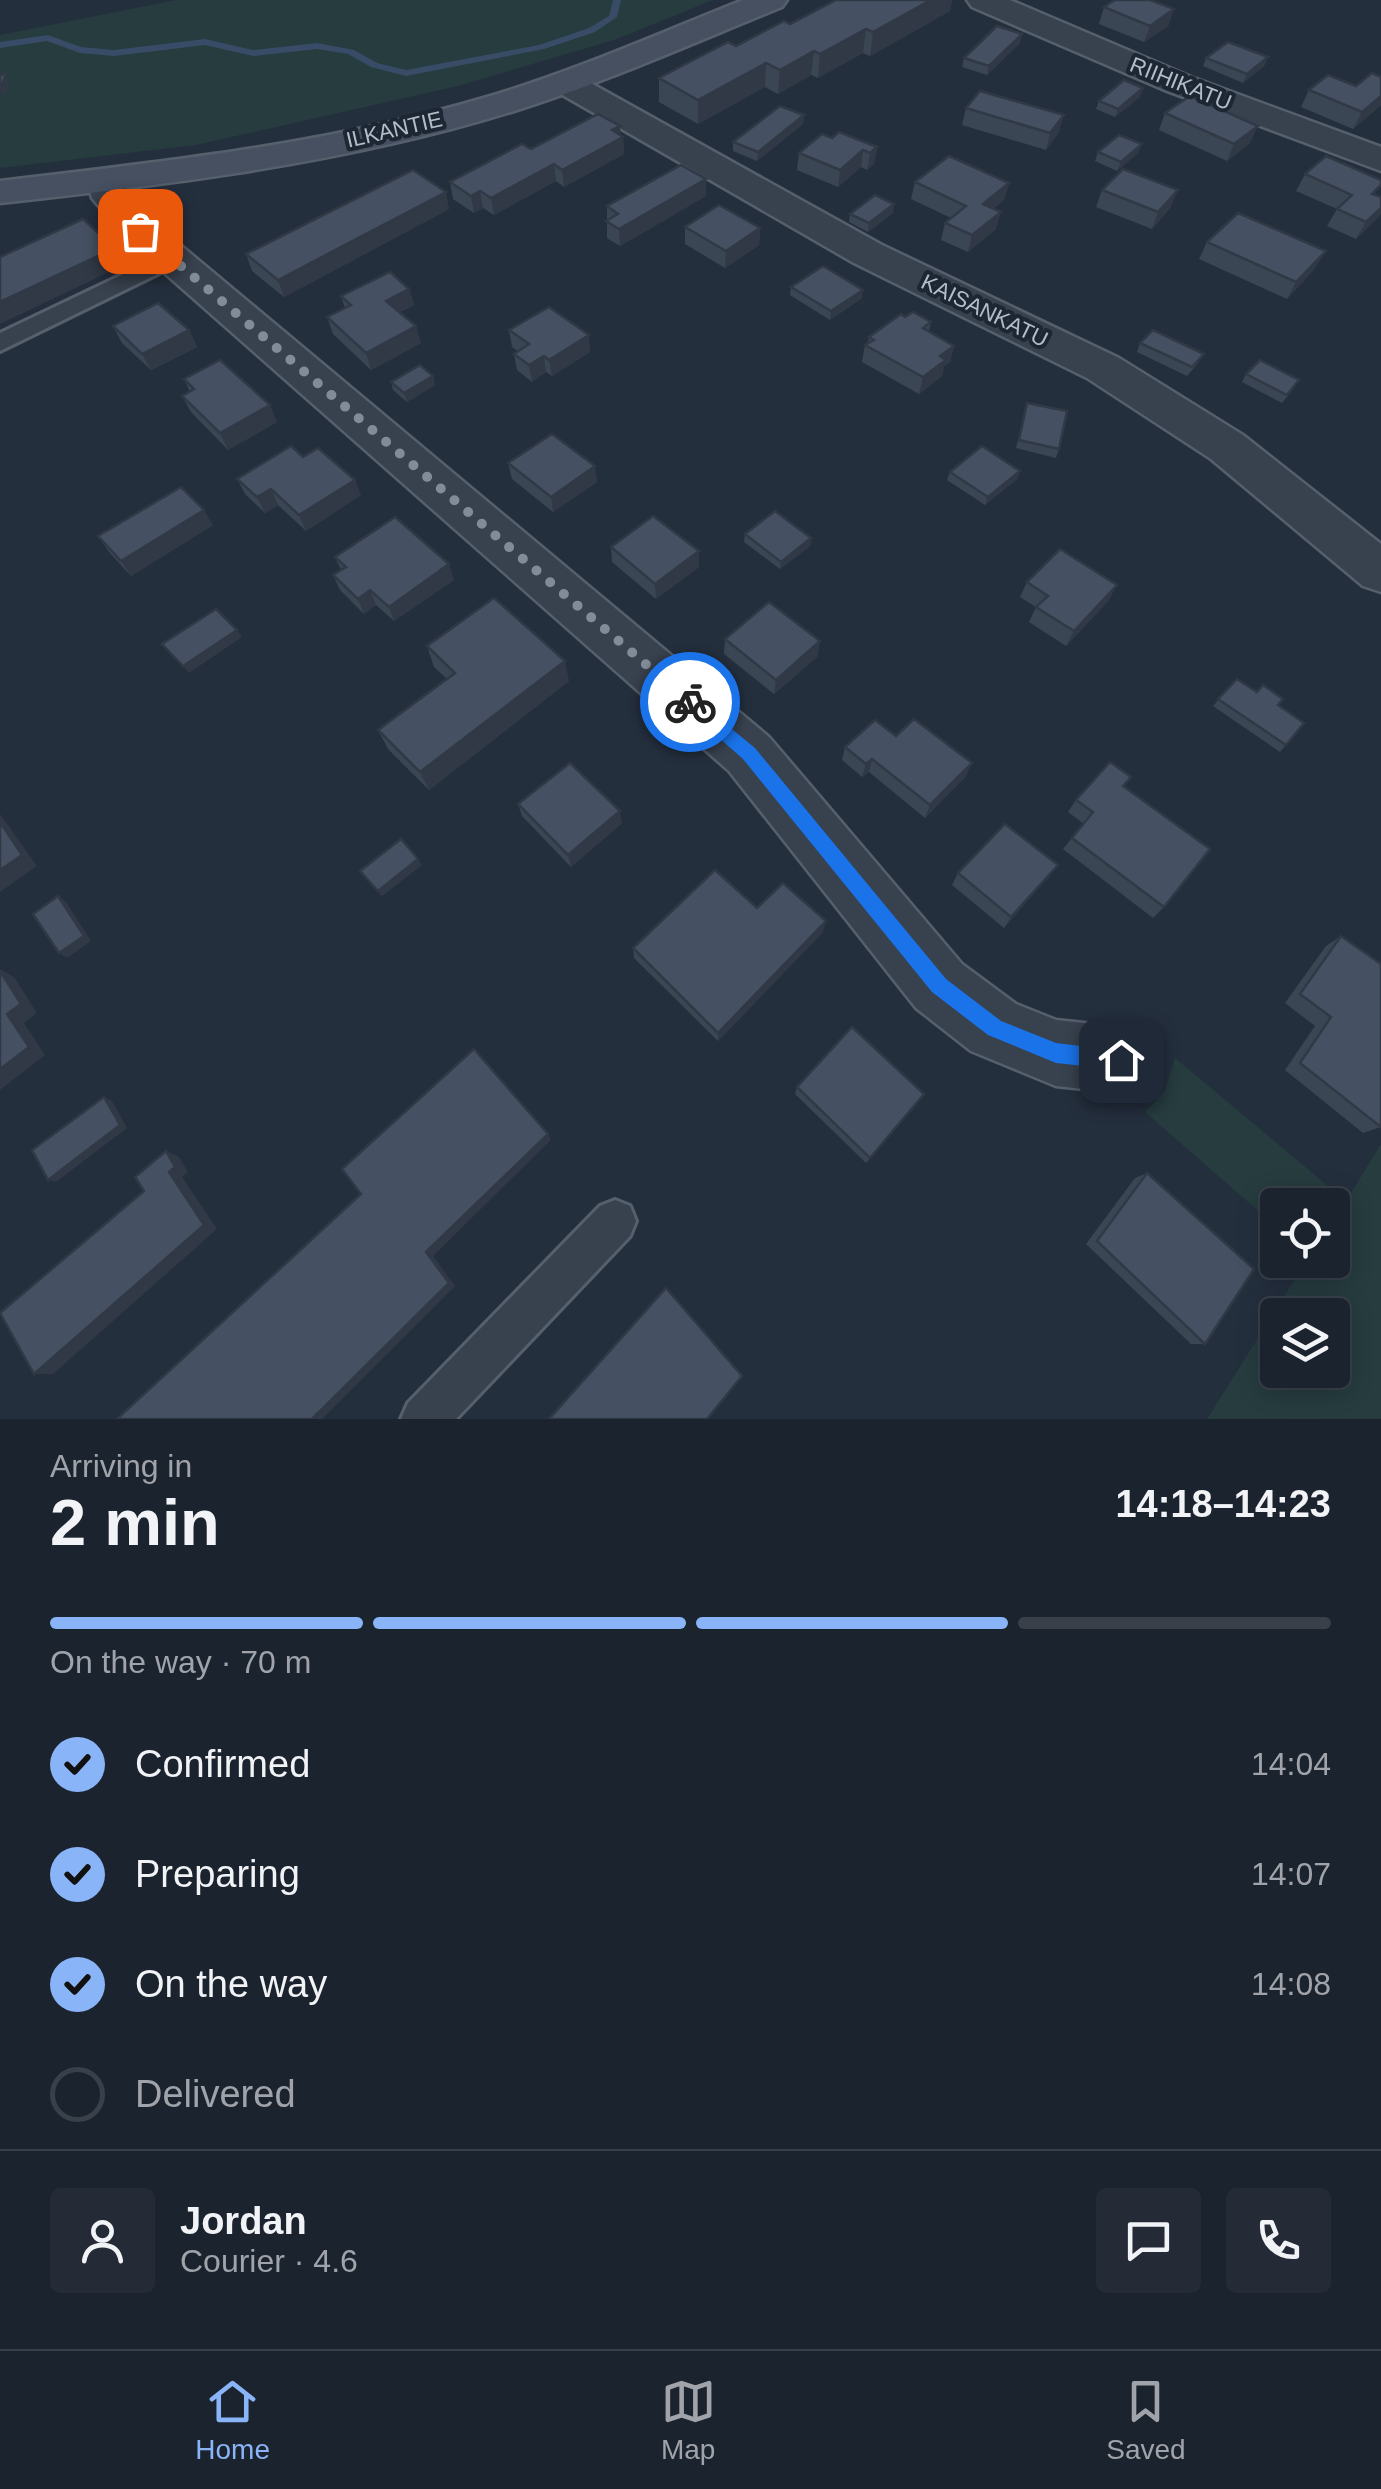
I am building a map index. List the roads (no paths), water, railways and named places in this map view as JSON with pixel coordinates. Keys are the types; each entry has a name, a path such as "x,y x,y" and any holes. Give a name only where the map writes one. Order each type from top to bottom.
{"main road":[{"name":"ILKANTIE","path":"0,192 106,180 336,142 458,114 566,82 771,0"}],"street":[{"name":"RIIHIKATU","path":"983,0 1179,84 1381,160"},
{"name":"KAISANKATU","path":"566,82 868,254 1103,368 1227,446 1381,572"},
{"path":"106,180 110,198 140,231 749,754 939,986 994,1028 1056,1053 1121,1060"}],"lane":[{"path":"0,343 172,258"},
{"path":"424,1419 615,1221"}],"waterway":[{"path":"0,45 48,38 80,50 114,53 205,42 253,53 317,46 351,52 374,65 406,73 541,47 592,30 613,17 617,0"}]}
